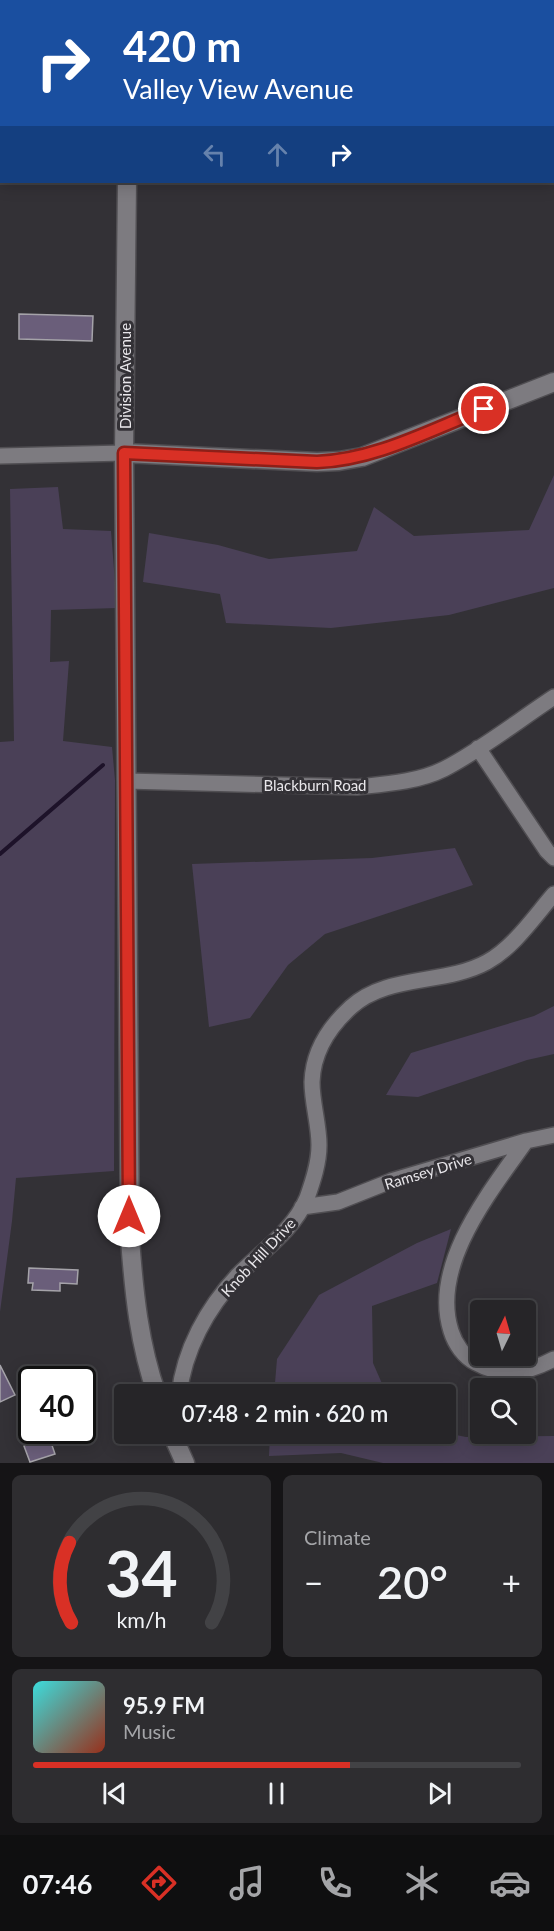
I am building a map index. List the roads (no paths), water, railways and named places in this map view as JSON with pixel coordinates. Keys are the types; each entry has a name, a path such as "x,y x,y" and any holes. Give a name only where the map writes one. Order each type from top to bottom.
{"street":[{"name":"Division Avenue","path":"127,183 124,453 130,1239 136,1312 153,1384"},
{"path":"0,456 124,453 317,462 339,461 362,457 554,382"},
{"name":"Blackburn Road","path":"126,781 357,787 417,778 443,770 554,698"},
{"path":"478,748 554,858"},
{"name":"Knob Hill Drive","path":"181,1384 186,1360 200,1327 215,1302 238,1276 286,1230 302,1208 314,1178 319,1146 312,1081 317,1051 333,1025 353,1005 383,989 457,973 486,962 505,950 554,894"},
{"name":"Ramsey Drive","path":"302,1208 338,1202 391,1181 526,1141 554,1135"},
{"path":"526,1141 484,1200 466,1233 451,1275 447,1294 447,1317 453,1336 461,1350 471,1360 485,1368 513,1374 527,1371 554,1359"},
{"path":"177,1444 185,1463"}],"waterway":[{"path":"0,854 103,765"}]}
